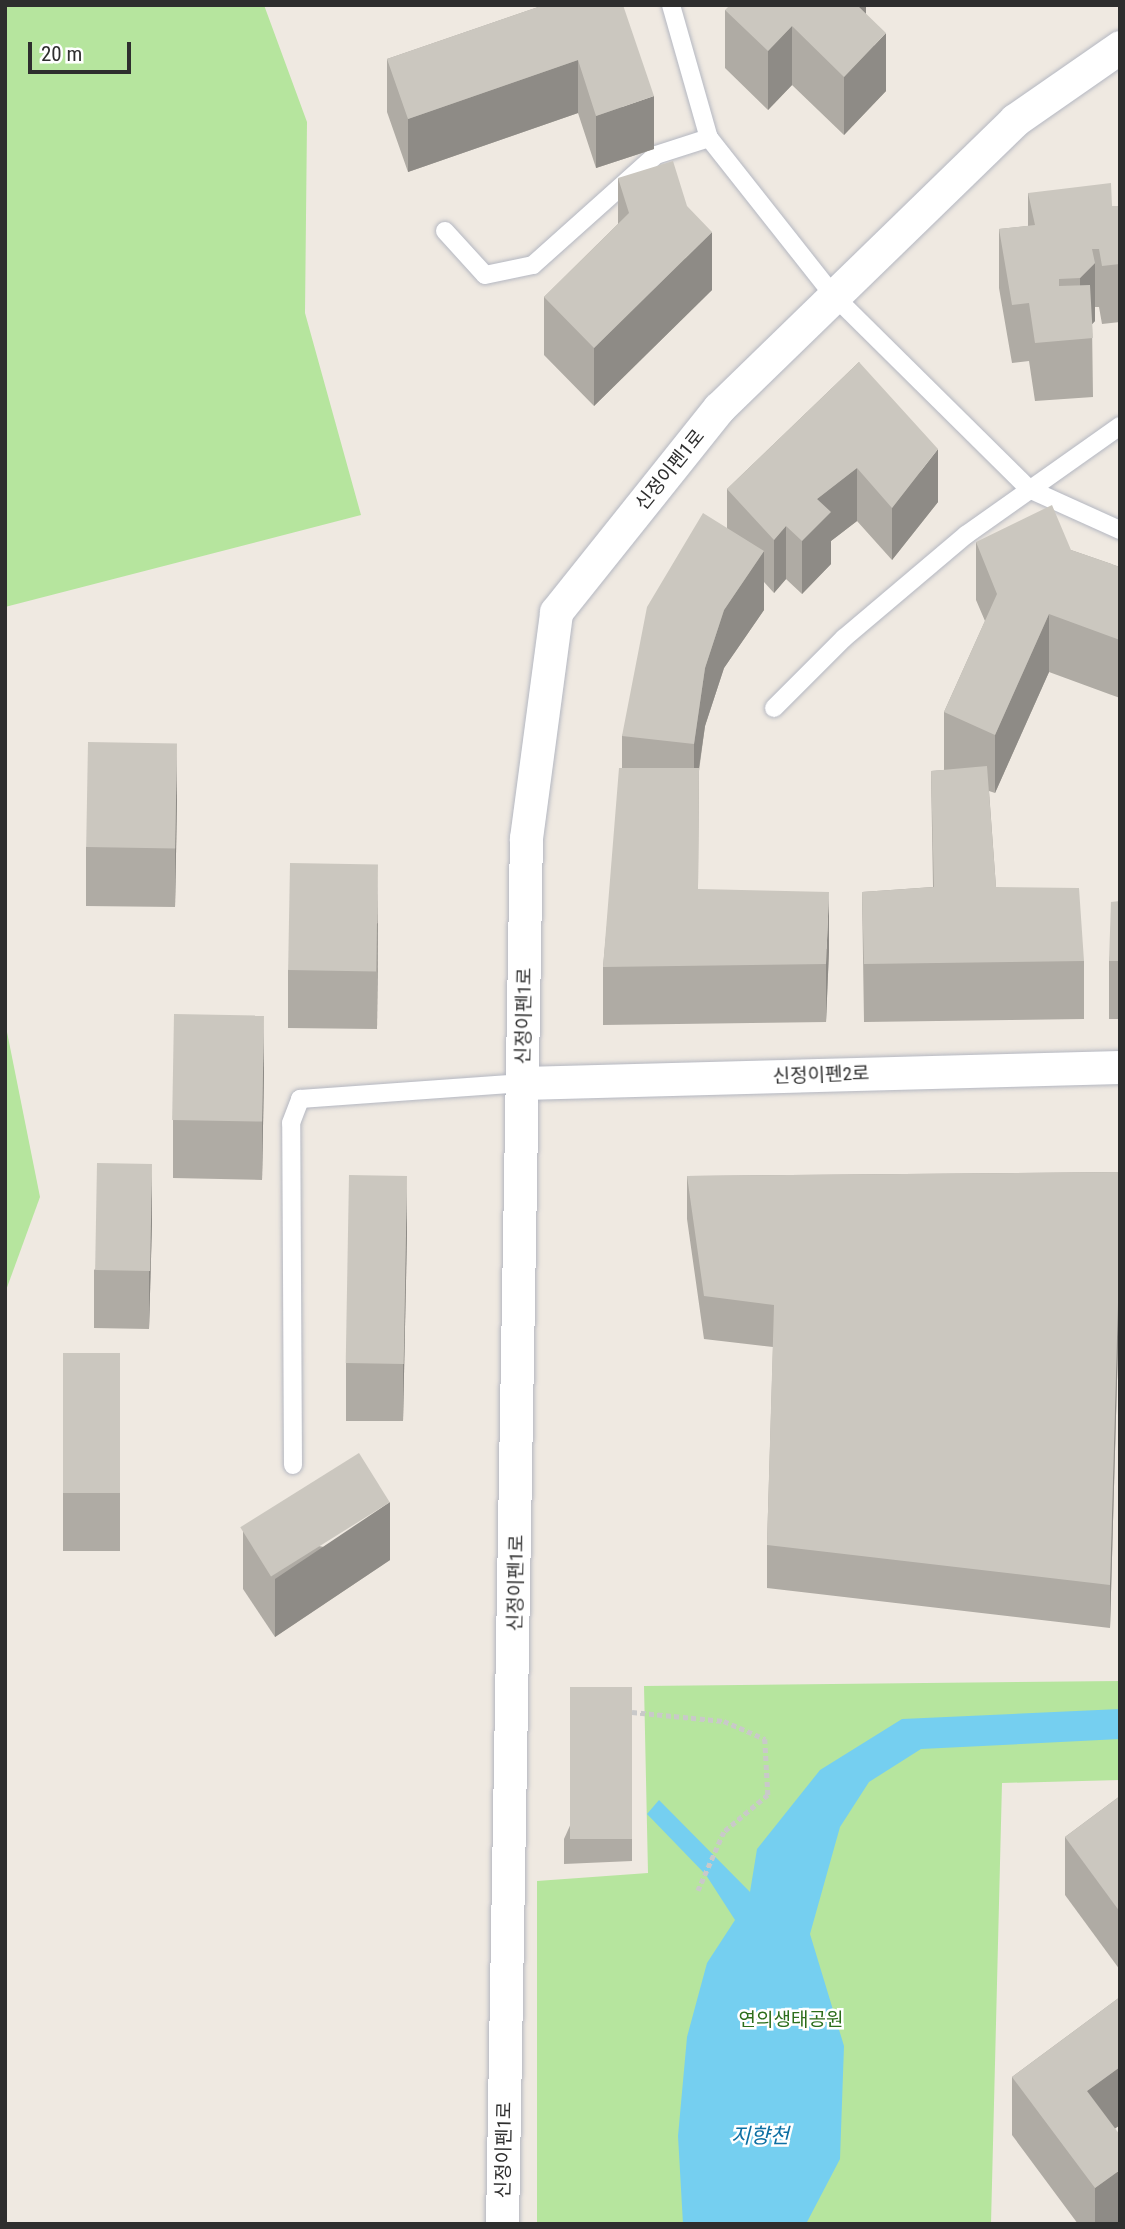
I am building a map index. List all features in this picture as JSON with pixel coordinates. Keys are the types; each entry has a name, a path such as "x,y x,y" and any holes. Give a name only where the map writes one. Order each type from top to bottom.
{"street":[{"name":"신정이펜1로","path":"502,2224 526,838 556,612 719,408 1015,120 1120,47"},
{"name":"신정이펜2로","path":"523,1083 1120,1067"}],"lane":[{"path":"671,5 709,138 833,295 1029,489 1120,530"},
{"path":"445,232 485,275 521,269 656,156 709,138"},
{"path":"775,708 844,638 1029,489 1120,426"},
{"path":"293,1465 291,1123 300,1100 523,1083"}],"path":[{"path":"632,1712 724,1721 765,1739 768,1795 724,1832 698,1891"}],"green space":[{"path":"5,5 264,5 307,122 305,313 361,515 5,607"},
{"path":"5,1022 40,1197 5,1293"},
{"name":"연의생태공원","path":"1120,1681 1120,1780 1002,1783 991,2224 537,2224 537,1881 648,1873 644,1686"}],"water":[{"name":"지향천","path":"1120,1709 1120,1739 921,1749 869,1782 840,1827 810,1934 844,2046 840,2159 806,2224 683,2224 678,2136 687,2037 707,1963 735,1920 706,1875 647,1814 659,1800 750,1892 757,1849 820,1770 902,1719"}],"building":[{"path":"544,5 623,5 654,96 596,116 578,60 408,119 387,59"},
{"path":"730,5 857,5 886,33 844,77 792,26 768,51 725,10"},
{"path":"673,161 687,206 712,232 594,348 544,297 629,213 618,178"},
{"path":"1111,183 1112,206 1120,206 1120,264 1102,266 1099,249 1092,249 1095,263 1080,278 1059,279 1059,286 1090,285 1093,338 1035,343 1029,303 1012,305 999,229 1035,225 1028,193"},
{"path":"859,362 938,449 892,508 857,468 817,499 831,512 802,541 786,526 774,540 727,489"},
{"path":"1052,505 1071,550 1120,567 1120,640 1049,614 995,735 944,712 997,594 976,542"},
{"path":"703,513 764,551 724,610 705,668 694,744 622,736 647,607"},
{"path":"88,742 177,744 175,849 86,847"},
{"path":"987,766 996,887 1079,888 1084,961 864,964 862,892 934,887 931,771"},
{"path":"619,768 699,768 698,889 829,892 826,964 603,967"},
{"path":"290,863 378,865 376,972 288,970"},
{"path":"1120,901 1120,961 1109,961 1111,902"},
{"path":"174,1014 264,1016 262,1122 172,1120"},
{"path":"97,1163 152,1164 150,1271 95,1270"},
{"path":"1120,1172 1110,1585 767,1545 774,1305 704,1296 687,1176"},
{"path":"349,1175 407,1176 404,1364 346,1363"},
{"path":"63,1353 120,1353 120,1493 63,1493"},
{"path":"359,1453 390,1502 271,1576 240,1527"},
{"path":"570,1687 632,1687 632,1839 570,1839"},
{"path":"1120,1796 1120,1912 1065,1837"},
{"path":"1120,1997 1120,2067 1087,2091 1120,2135 1120,2170 1095,2188 1012,2077"}]}
